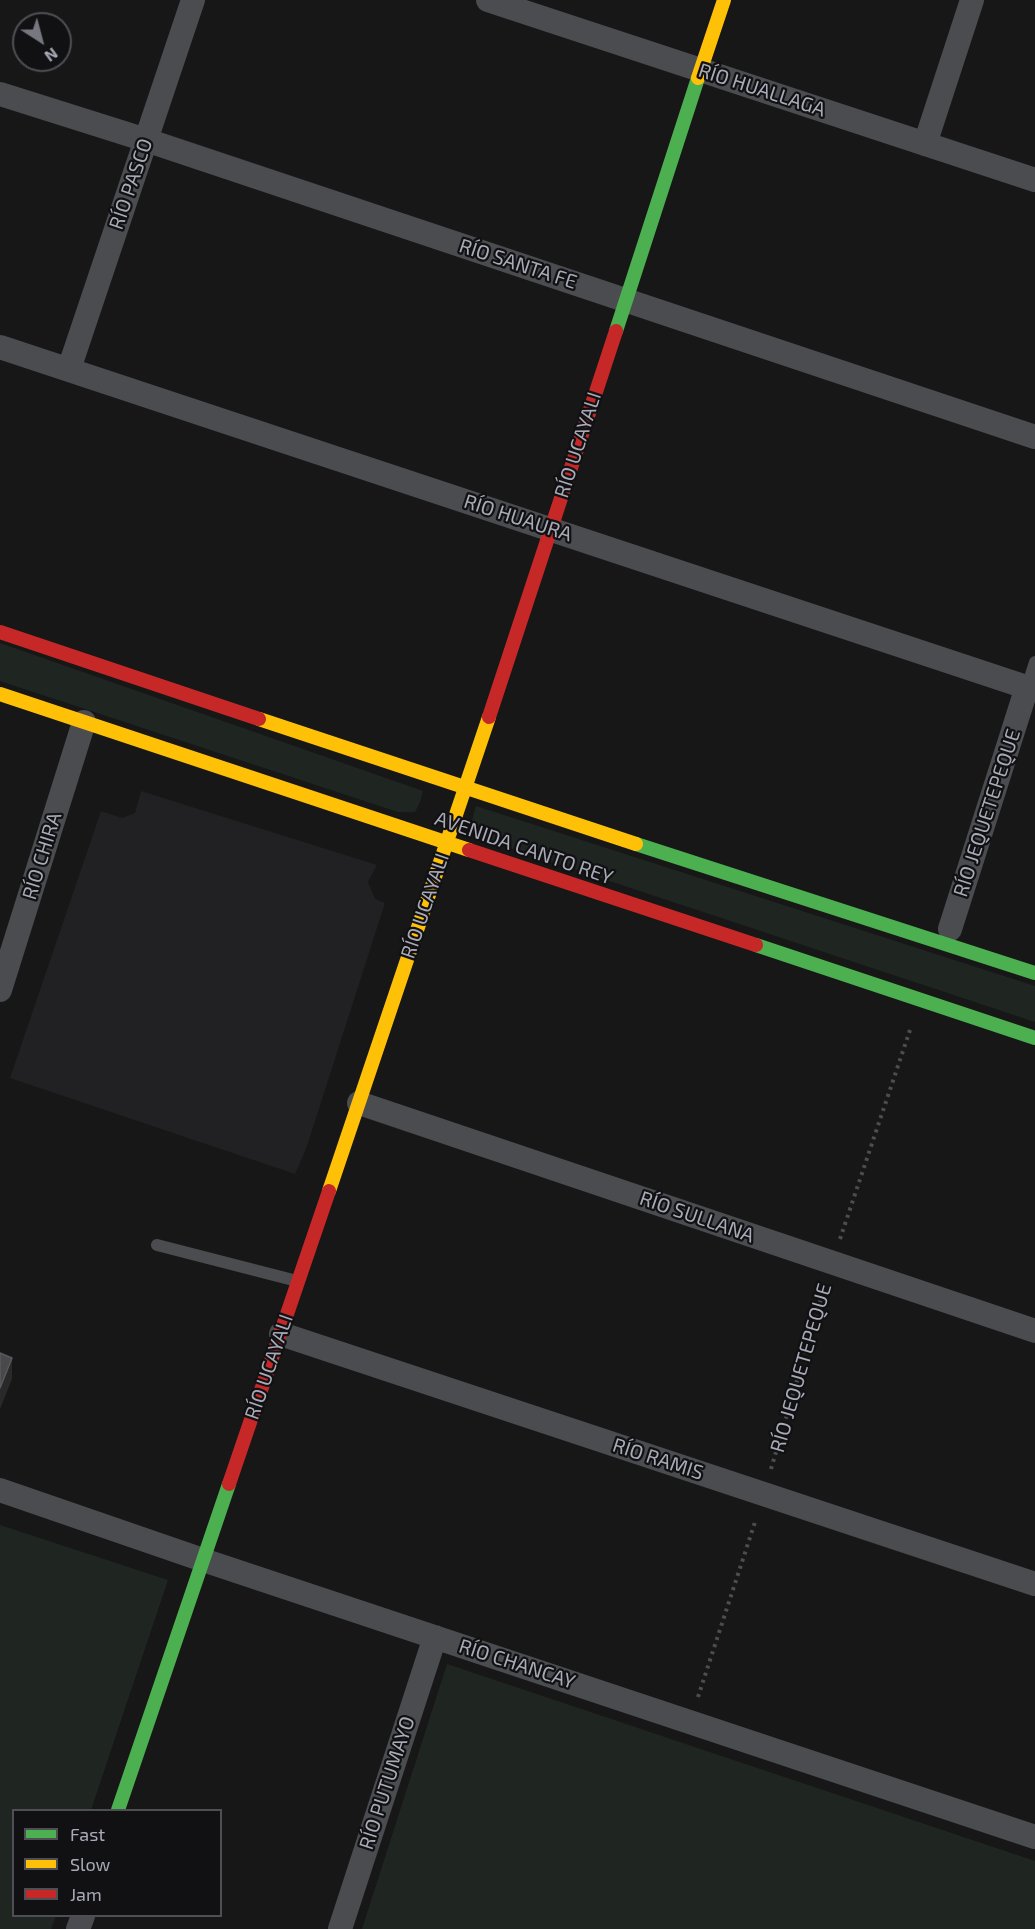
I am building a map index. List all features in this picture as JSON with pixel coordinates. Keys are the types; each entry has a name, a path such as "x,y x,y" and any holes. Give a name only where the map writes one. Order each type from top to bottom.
{"street":[{"name":"RÍO PASCO","path":"69,369 193,0"},
{"name":"RÍO HUALLAGA","path":"488,0 1035,180"},
{"name":"RÍO UCAYALI","path":"118,1809 466,789 724,0"},
{"path":"925,144 972,0"},
{"name":"RÍO SANTA FE","path":"0,94 146,140 1035,437"},
{"name":"RÍO HUAURA","path":"0,347 1031,689"},
{"name":"AVENIDA CANTO REY","path":"0,632 466,789 1035,973"},
{"name":"RÍO JEQUETEPEQUE","path":"950,929 1031,689"},
{"name":"AVENIDA CANTO REY","path":"0,694 1035,1038"},
{"name":"RÍO CHIRA","path":"0,988 84,722"},
{"name":"RÍO SULLANA","path":"358,1103 1035,1330"},
{"name":"RÍO RAMIS","path":"281,1334 1035,1584"},
{"name":"RÍO CHANCAY","path":"0,1490 1035,1837"},
{"name":"RÍO PUTUMAYO","path":"340,1929 435,1637"}],"lane":[{"name":"RÍO JEQUETEPEQUE","path":"1031,689 1035,662"},
{"path":"157,1245 298,1281"}],"path":[{"name":"RÍO JEQUETEPEQUE","path":"690,1721 764,1494 832,1262 912,1025"}],"shaded area":[{"path":"0,643 423,791 420,802 415,812 398,812 0,681"},
{"path":"141,791 377,865 368,882 375,899 385,903 306,1149 295,1174 10,1078 101,811 122,818 135,813"},
{"path":"476,806 1035,986 1035,1022 468,834"},
{"path":"0,1525 168,1580 91,1809 12,1809 12,1917 56,1917 51,1929 0,1929"},
{"path":"447,1664 1035,1861 1035,1929 362,1929"}],"building":[{"path":"0,1353 12,1358 0,1388"}],"traffic: fast":[{"path":"616,331 698,78"},
{"path":"636,844 1035,973"},
{"path":"756,945 1035,1038"},
{"path":"118,1809 229,1484"}],"traffic: slow":[{"path":"698,78 724,0"},
{"path":"0,694 469,850"},
{"path":"329,1191 489,717"},
{"path":"259,719 636,844"}],"traffic: jam":[{"path":"489,717 616,331"},
{"path":"0,632 259,719"},
{"path":"469,850 756,945"},
{"path":"229,1484 329,1191"}]}
